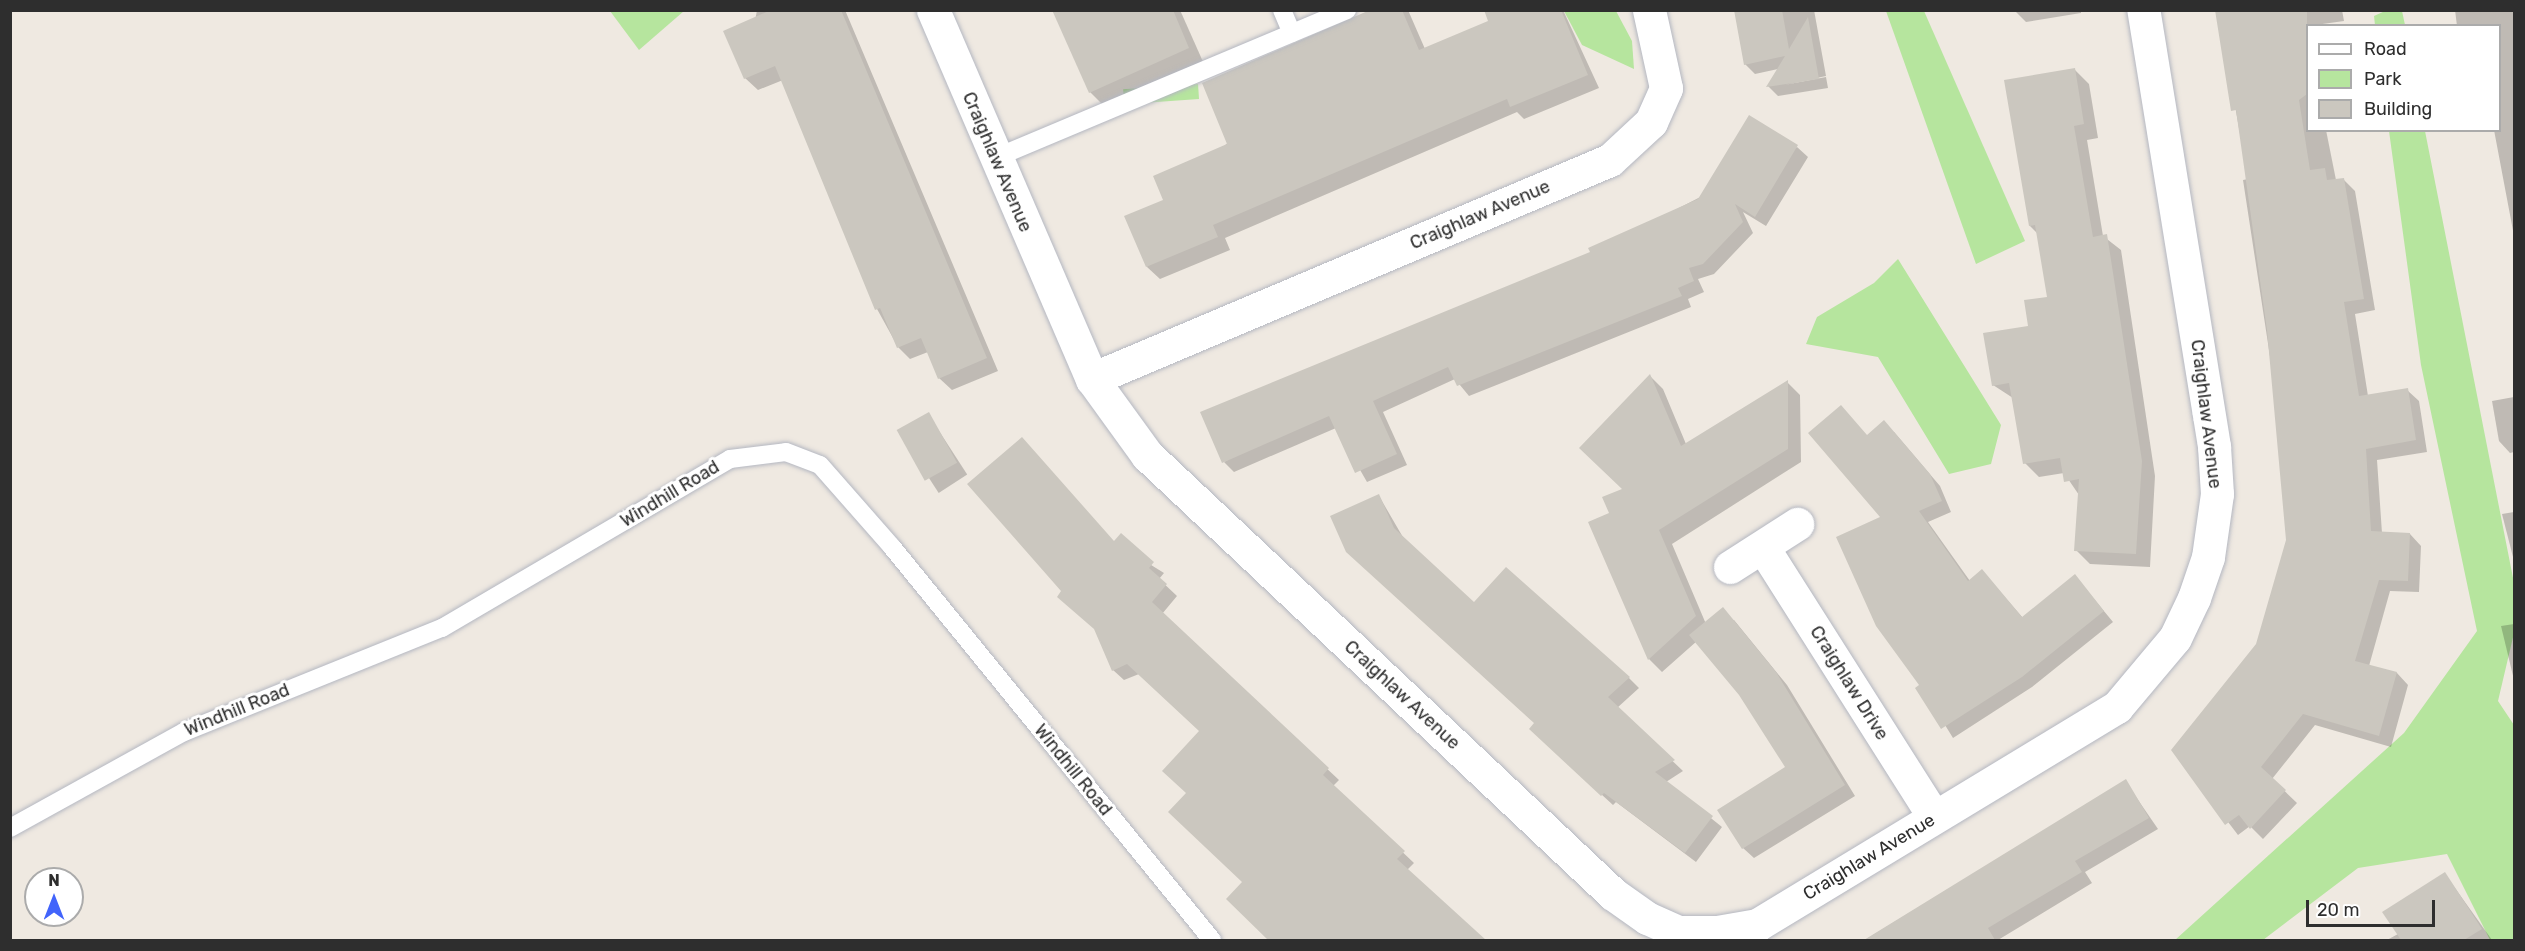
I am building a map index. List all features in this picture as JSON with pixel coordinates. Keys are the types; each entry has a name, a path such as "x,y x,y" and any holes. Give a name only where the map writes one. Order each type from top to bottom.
{"street":[{"name":"Craighlaw Avenue","path":"933,10 1092,379 1148,455 1613,894 1647,918 1679,932 1757,925 2117,707 2175,638 2208,556 2217,494 2214,446 2143,10"},
{"name":"Craighlaw Avenue","path":"1092,379 1610,160 1651,122 1666,88 1650,10"},
{"path":"1730,567 1764,549 1797,524"},
{"name":"Craighlaw Drive","path":"1764,549 1934,817"}],"lane":[{"path":"1282,10 1292,33"},
{"path":"995,158 1347,10"},
{"name":"Windhill Road","path":"10,828 184,732 442,628 730,459 786,452 820,465 856,506 1212,940"}],"green space":[{"path":"610,11 684,11 639,50"},
{"path":"1564,11 1616,11 1632,41 1634,69 1582,45"},
{"path":"1886,11 1924,11 2025,241 1976,264"},
{"path":"2385,11 2402,11 2405,24 2375,24 2374,16"},
{"path":"1198,84 1199,99 1124,104 1123,89"},
{"path":"2389,132 2425,132 2514,583 2514,633 2498,701 2514,725 2514,940 2490,940 2447,854 2358,868 2263,940 2175,940 2404,733 2477,631 2421,365"},
{"path":"1898,259 2001,425 1991,464 1949,474 1878,357 1806,344 1817,317 1874,283"}],"building":[{"path":"771,10 841,10 987,358 938,379 921,338 897,348 880,308 875,310 775,66 744,79 723,31"},
{"path":"1052,10 1173,10 1189,48 1089,93"},
{"path":"1370,10 1402,10 1419,50 1488,21 1484,10 1561,10 1588,75 1510,107 1507,99 1213,225 1218,237 1146,267 1124,216 1163,200 1153,176 1227,144 1202,83"},
{"path":"1734,10 1782,10 1789,49 1808,17 1819,79 1766,87 1785,56 1744,65"},
{"path":"2215,10 2307,10 2306,95 2299,100 2310,170 2325,168 2327,180 2344,178 2364,299 2344,302 2359,396 2408,388 2416,440 2366,449 2371,531 2410,533 2408,581 2379,580 2355,661 2397,672 2379,736 2303,714 2261,767 2286,790 2250,829 2239,815 2225,825 2171,750 2256,644 2286,540 2267,330 2236,110 2231,111"},
{"path":"2075,68 2084,124 2074,126 2093,237 2107,234 2142,461 2136,554 2074,551 2079,479 2064,482 2060,458 2023,464 2009,383 1992,386 1983,333 2028,326 2024,300 2047,297 2035,225 2029,226 2004,80"},
{"path":"1749,115 1798,145 1755,217 1735,204 1743,222 1703,264 1689,268 1694,281 1678,288 1682,296 1457,386 1448,367 1373,401 1397,454 1355,473 1329,416 1222,463 1200,412 1590,252 1588,248 1698,199"},
{"path":"1650,374 1681,446 1788,380 1788,449 1659,530 1696,616 1648,660 1588,522 1609,513 1602,497 1622,489 1579,448"},
{"path":"1841,405 1867,435 1884,420 1930,474 1942,501 1919,511 1968,581 1982,569 2022,617 2075,574 2104,611 2022,677 1941,729 1915,688 1919,685 1876,626 1836,537 1880,517 1808,433"},
{"path":"929,412 957,463 925,481 897,430"},
{"path":"1022,437 1114,541 1121,533 1154,562 1149,568 1167,584 1152,602 1329,768 1323,775 1405,851 1397,859 1486,940 1268,940 1226,899 1242,882 1168,812 1186,793 1162,771 1199,731 1127,664 1112,671 1094,629 1057,597 1061,591 967,484"},
{"path":"1379,494 1394,528 1474,602 1506,567 1630,677 1608,697 1675,760 1655,772 1713,816 1685,853 1604,793 1601,796 1529,729 1534,723 1346,552 1330,516"},
{"path":"1723,607 1776,672 1845,785 1742,849 1717,810 1785,767 1739,695 1689,635"},
{"path":"2126,779 2149,818 2075,861 2082,872 1988,928 1995,940 1864,940"},
{"path":"2445,872 2482,929 2464,940 2401,940 2382,912"}]}
